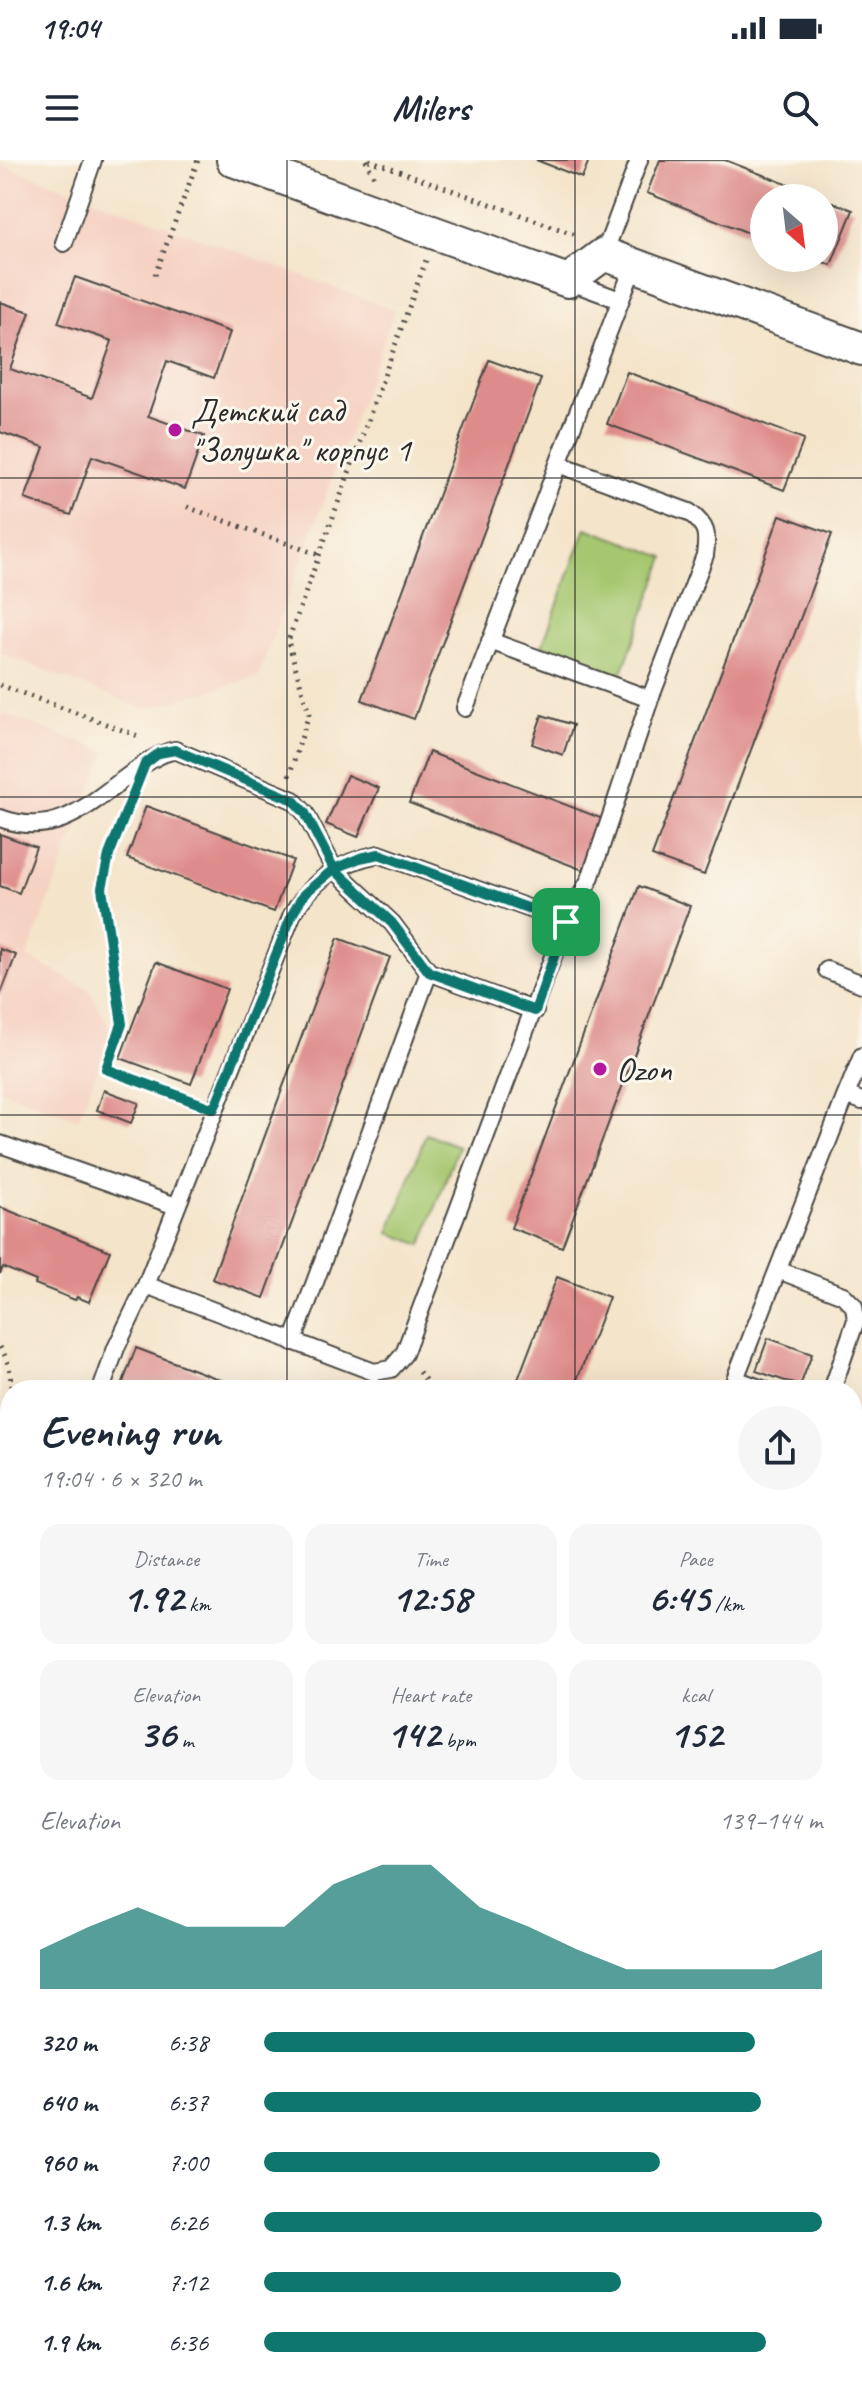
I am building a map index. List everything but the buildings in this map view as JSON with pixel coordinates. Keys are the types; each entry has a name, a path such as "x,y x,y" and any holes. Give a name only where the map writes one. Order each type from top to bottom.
{"street":[{"path":"233,160 568,281 619,259 862,349"}],"lane":[{"path":"64,243 93,160"},
{"path":"465,708 620,300 619,259 639,160"},
{"path":"568,281 620,300"},
{"path":"146,1285 374,1372 391,1369 404,1354 566,922 590,879 650,699 705,555 708,537 702,522 689,512 558,464"},
{"path":"490,641 650,699"},
{"path":"0,818 36,826 55,822 84,808 159,753 175,750 293,800 305,813 334,869 392,923 429,972 535,1011"},
{"path":"105,1380 146,1285 292,915 304,894 334,869 379,854 566,922"},
{"path":"827,970 862,984"},
{"path":"293,1342 429,972"},
{"path":"735,1380 778,1270 854,1098 862,1056"},
{"path":"0,1144 176,1206"},
{"path":"778,1270 843,1295 854,1306 856,1320 835,1380"}],"path":[{"path":"155,275 198,160"},
{"path":"283,794 309,714 288,641 436,233"},
{"path":"187,507 319,555"},
{"path":"0,685 175,750"},
{"path":"145,764 109,855 102,888 122,1024 106,1069 214,1109"},
{"path":"0,1347 7,1358 11,1380"}],"shaded area":[{"name":"Детский сад \"Золушка\" корпус 1","path":"0,164 395,310 258,677 145,709 0,653"},
{"path":"0,712 106,751 27,957 90,990 112,1032 78,1119 0,1090"}],"green space":[{"path":"586,528 665,557 621,675 542,646"},
{"path":"426,1134 458,1146 422,1245 389,1233"}],"place":[{"name":"Детский сад \"Золушка\" корпус 1","path":"175,430"},
{"name":"Ozon","path":"600,1069"}],"route":[{"path":"566,922 379,854 334,869 305,813 293,800 175,750 159,753 145,764 109,855 102,888 122,1024 106,1069 214,1109 292,915 304,894 334,869 392,923 429,972 535,1011 566,922"}]}
